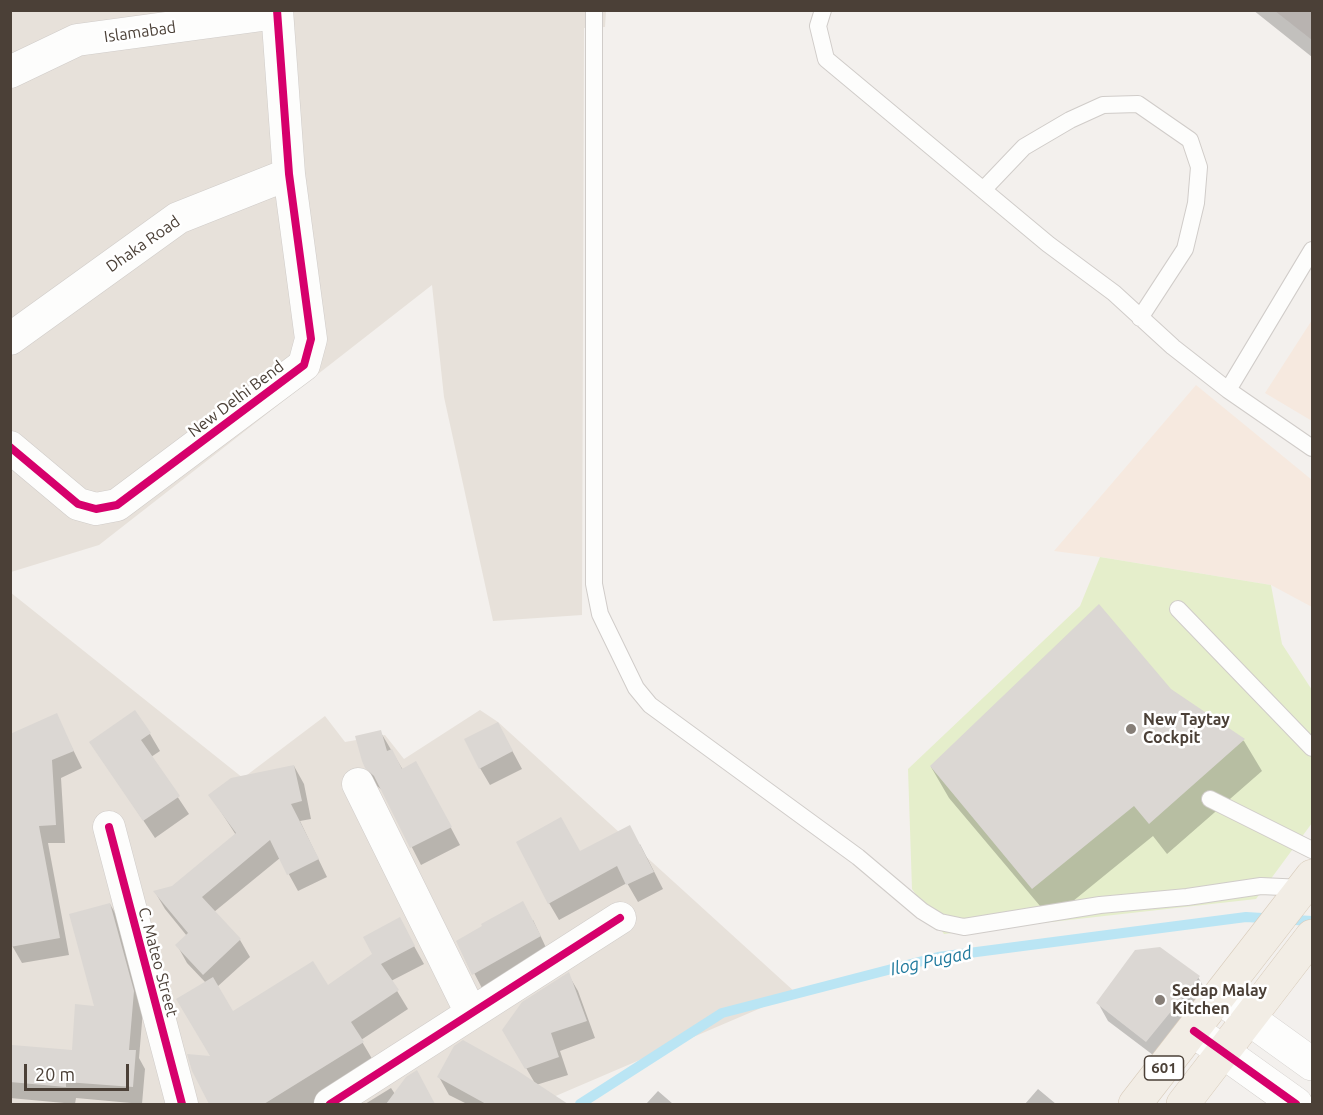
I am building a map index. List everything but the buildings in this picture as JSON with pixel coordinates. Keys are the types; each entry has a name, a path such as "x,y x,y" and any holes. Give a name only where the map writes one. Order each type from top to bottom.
{"main road":[{"name":"601","path":"1135,1104 1302,890"},
{"name":"601","path":"1183,1104 1312,936"}],"street":[{"name":"Islamabad","path":"10,72 77,40 277,12"},
{"name":"New Delhi Bend","path":"10,447 78,504 96,509 117,505 304,365 311,339 289,174 277,12"},
{"name":"Dhaka Road","path":"10,339 178,218 289,174"},
{"path":"358,784 471,1013"},
{"name":"C. Mateo Street","path":"109,827 182,1104"},
{"path":"343,1101 471,1013 620,918"},
{"path":"1219,997 1312,1064"},
{"path":"1194,1031 1296,1104"}],"lane":[{"path":"594,10 594,584 600,614 636,688 650,705 858,857 922,911 939,922 964,927 1100,905 1187,897 1261,886 1302,890"},
{"path":"823,10 818,26 826,59 1048,244 1114,293 1173,347 1228,390 1312,448"},
{"path":"983,190 1024,147 1070,120 1103,105 1138,104 1190,140 1199,167 1196,203 1185,249 1140,318"},
{"path":"1228,390 1312,250"},
{"path":"1178,609 1312,748"},
{"path":"1210,799 1312,850"}],"shaded area":[{"path":"11,11 606,11 605,27 584,28 582,615 493,621 444,397 432,285 99,545 11,572"},
{"path":"1275,11 1312,11 1312,40"},
{"path":"1312,320 1312,421 1265,393"},
{"path":"1196,385 1312,480 1312,607 1271,585 1054,551"},
{"path":"10,592 243,778 325,716 345,742 385,735 404,759 480,710 498,722 796,993 537,1104 11,1104"}],"green space":[{"name":"New Taytay Cockpit","path":"1100,557 1271,585 1282,644 1312,690 1312,823 1256,899 944,934 912,889 908,769 1080,606"}],"waterway":[{"name":"Ilog Pugad","path":"580,1104 722,1013 938,957 1246,917 1312,921"}],"cycle path":[{"path":"10,447 78,504 96,509 117,505 304,365 311,339 289,174 277,10"},
{"path":"109,827 182,1104"},
{"path":"330,1104 620,918"},
{"path":"1194,1031 1296,1104"}],"place":[{"name":"New Taytay Cockpit","path":"1131,729"},
{"name":"Sedap Malay Kitchen","path":"1160,1000"}]}
